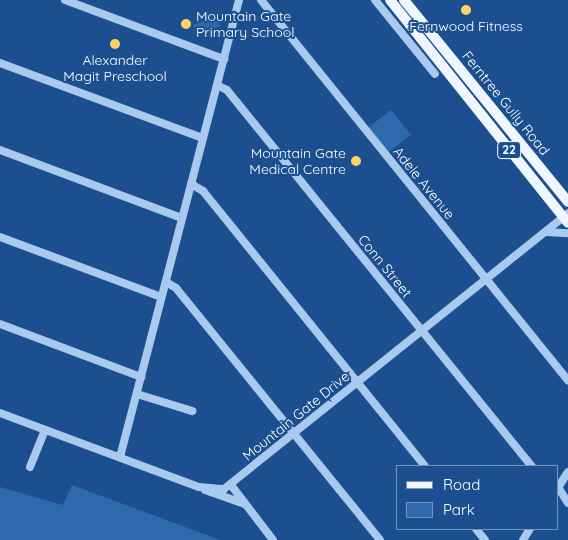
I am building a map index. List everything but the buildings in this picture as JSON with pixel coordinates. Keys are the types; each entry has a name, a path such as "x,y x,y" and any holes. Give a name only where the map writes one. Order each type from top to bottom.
{"main road":[{"name":"Ferntree Gully Road","path":"390,0 567,218"},
{"name":"Ferntree Gully Road","path":"404,0 568,202"},
{"path":"417,34 426,27"}],"street":[{"path":"66,0 224,59"},
{"path":"120,457 239,0"},
{"name":"Adele Avenue","path":"261,0 568,381"},
{"path":"375,0 435,74"},
{"name":"Ferntree Gully Road","path":"426,63 440,62"},
{"path":"0,63 203,138"},
{"name":"Conn Street","path":"217,85 227,90 530,465"},
{"path":"0,150 182,218"},
{"path":"191,184 201,189 424,465"},
{"name":"Mountain Gate Drive","path":"231,485 486,279 567,218"},
{"path":"546,232 568,233"},
{"path":"0,237 162,297"},
{"path":"166,282 176,288 380,540"},
{"path":"0,324 141,377"},
{"path":"136,394 192,411"},
{"path":"0,413 245,504"},
{"path":"30,467 45,430"},
{"path":"568,472 558,488 568,503"},
{"path":"199,487 219,490 231,485 273,540"},
{"path":"477,530 485,540"}],"green space":[{"path":"216,15 221,26 198,36 193,25"},
{"path":"391,110 411,135 389,152 381,149 365,130"},
{"path":"72,485 220,540 0,540 0,487 63,505"}],"place":[{"name":"Fernwood Fitness","path":"466,10"},
{"name":"Mountain Gate Primary School","path":"186,24"},
{"name":"Alexander Magit Preschool","path":"115,44"},
{"name":"Mountain Gate Medical Centre","path":"356,161"}]}
